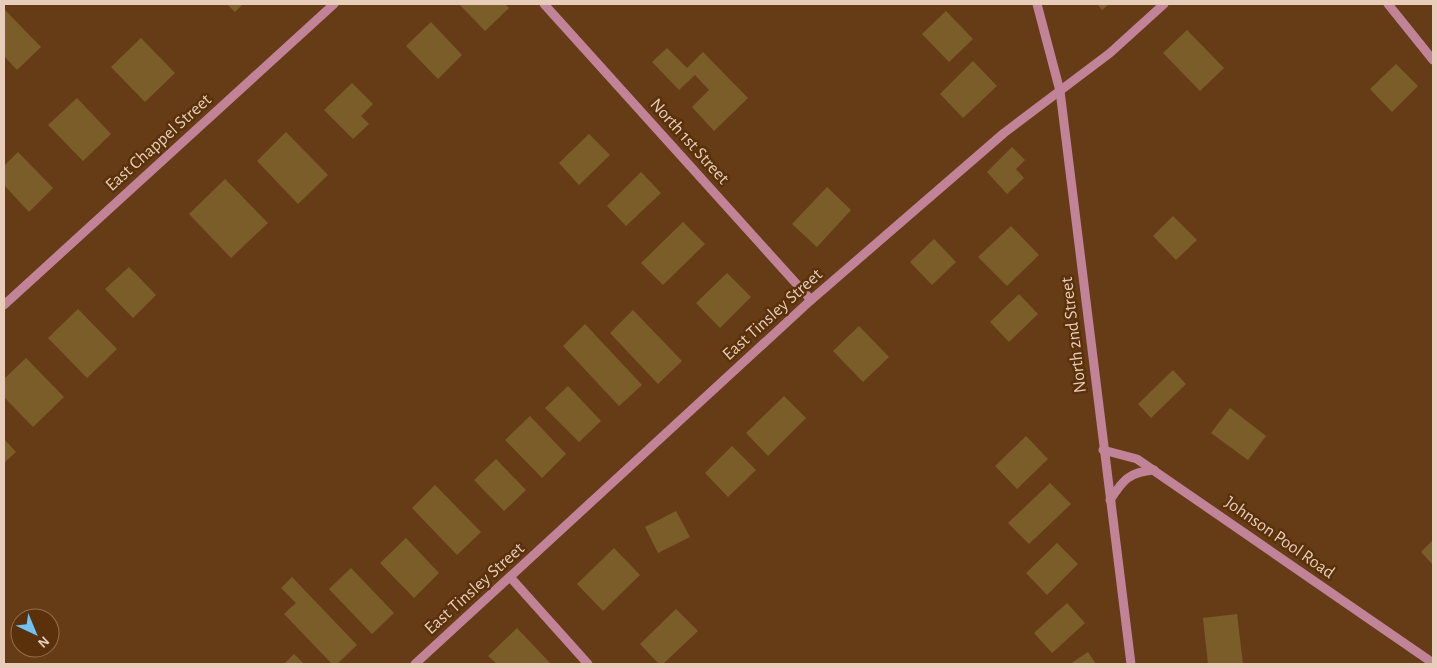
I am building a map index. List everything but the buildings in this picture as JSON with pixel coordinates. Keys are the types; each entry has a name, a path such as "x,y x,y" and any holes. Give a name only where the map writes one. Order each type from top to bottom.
{"street":[{"name":"East Chappel Street","path":"4,305 334,4"},
{"name":"North 1st Street","path":"544,4 811,300"},
{"name":"North 2nd Street","path":"1037,4 1060,91 1131,664"},
{"name":"East Tinsley Street","path":"415,664 811,300 1004,132 1110,53 1164,4"},
{"path":"1388,4 1433,60"},
{"name":"Johnson Pool Road","path":"1104,450 1138,459 1433,663"},
{"path":"1110,500 1128,477 1140,471 1154,470"},
{"path":"510,577 588,664"}]}
